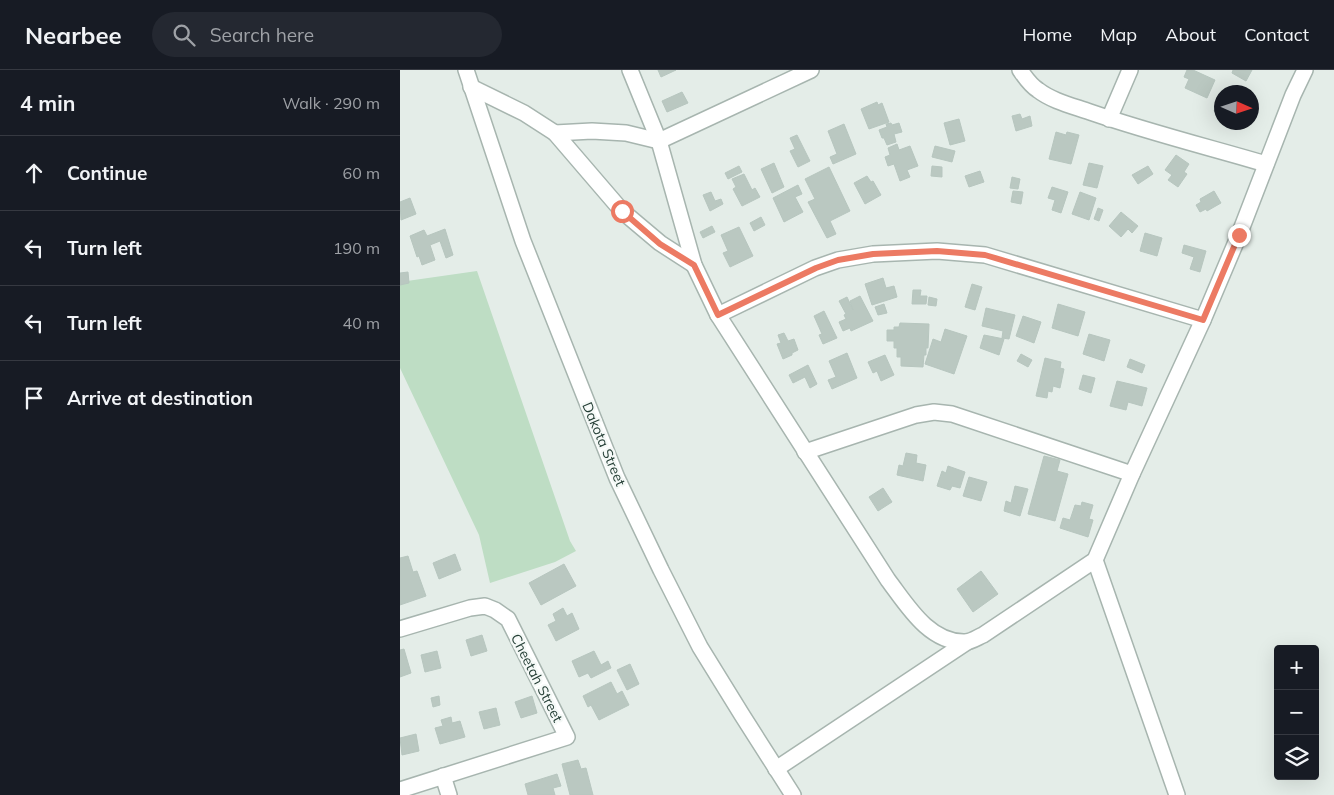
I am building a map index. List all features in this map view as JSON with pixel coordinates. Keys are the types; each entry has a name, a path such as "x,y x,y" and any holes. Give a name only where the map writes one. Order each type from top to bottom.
{"street":[{"name":"Dakota Street","path":"466,70 523,241 618,478 700,647 793,795"},
{"path":"630,70 659,141 694,265 718,315 888,580 915,616 938,635 954,641 967,642"},
{"path":"554,134 601,131 626,133 659,141 811,70"},
{"path":"1020,70 1026,79 1045,95 1109,119 1266,164"},
{"path":"1109,119 1130,70"},
{"path":"776,769 967,642 983,635 1095,560 1132,474 1203,320 1293,95 1305,70"},
{"path":"471,87 524,113 554,134 622,211 660,244 694,265"},
{"path":"718,315 816,268 838,260 873,254 937,251 985,255 1203,320"},
{"path":"805,452 916,414 934,412 952,414 1132,474"},
{"path":"1095,560 1177,795"},
{"name":"Cheetah Street","path":"400,629 470,608 485,606 495,610 508,619 567,737 400,790"},
{"path":"443,776 449,795"}],"green space":[{"path":"477,271 570,541 576,551 555,562 490,583 479,535 400,368 400,282"}],"building":[{"path":"658,70 676,70 661,77"},
{"path":"1187,70 1193,70 1215,80 1207,98 1185,88 1189,79 1184,77"},
{"path":"1233,70 1252,70 1246,81 1232,73"},
{"path":"682,92 688,103 667,112 662,101"},
{"path":"877,102 878,105 882,103 889,122 869,129 861,109"},
{"path":"1020,114 1022,119 1030,116 1032,126 1016,131 1012,116"},
{"path":"959,119 965,141 950,145 944,123"},
{"path":"891,123 892,125 899,123 902,132 894,134 896,142 887,145 879,130 887,127 886,124"},
{"path":"844,124 856,154 833,164 830,157 837,154 828,131"},
{"path":"1056,132 1066,135 1067,132 1079,135 1071,164 1049,159"},
{"path":"797,135 810,161 798,167 790,151 795,149 790,138"},
{"path":"897,144 899,150 910,146 918,166 907,170 910,177 900,181 894,164 888,166 885,157 890,155 888,148"},
{"path":"935,146 955,151 952,162 932,157"},
{"path":"1176,155 1189,164 1184,172 1187,174 1178,187 1168,180 1172,175 1165,170"},
{"path":"774,163 784,187 772,193 761,169"},
{"path":"1089,163 1103,166 1097,188 1083,185"},
{"path":"739,166 742,172 728,179 725,173"},
{"path":"932,166 942,167 942,177 931,176"},
{"path":"1148,166 1153,174 1138,184 1132,175"},
{"path":"829,167 850,211 830,221 836,234 827,238 808,202 815,199 805,179"},
{"path":"980,171 984,182 969,187 965,176"},
{"path":"744,174 752,190 755,188 760,197 742,206 733,189 736,187 732,179"},
{"path":"867,176 871,182 873,181 881,195 865,204 854,183"},
{"path":"1012,177 1020,179 1018,189 1010,188"},
{"path":"798,185 802,194 795,197 803,212 784,222 773,198"},
{"path":"1052,187 1068,192 1061,213 1052,210 1055,200 1048,198"},
{"path":"1013,191 1023,192 1021,204 1011,202"},
{"path":"1214,191 1221,203 1207,211 1206,209 1200,212 1196,205 1201,202 1200,199"},
{"path":"711,192 715,201 721,199 723,204 710,211 703,195"},
{"path":"1080,192 1096,198 1089,220 1072,214"},
{"path":"410,198 416,214 401,220 400,202"},
{"path":"1098,208 1103,210 1099,221 1094,219"},
{"path":"1121,212 1138,226 1132,233 1128,229 1121,237 1109,226"},
{"path":"761,217 765,225 754,231 750,223"},
{"path":"712,226 715,232 703,238 700,232"},
{"path":"739,227 753,256 730,267 723,253 728,251 721,235"},
{"path":"445,229 453,255 446,258 440,241 430,245 435,260 422,265 419,256 417,257 410,236 424,230 427,236"},
{"path":"1145,233 1162,238 1157,256 1140,251"},
{"path":"1184,245 1206,251 1200,272 1190,269 1194,257 1182,253"},
{"path":"408,272 409,283 400,285 400,273"},
{"path":"883,278 886,288 894,286 897,297 872,305 865,284"},
{"path":"972,284 982,287 975,310 965,307"},
{"path":"913,290 921,290 920,296 927,296 926,304 912,304"},
{"path":"860,296 873,321 851,331 850,328 843,331 839,322 846,319 844,315 846,314 839,301 847,297 853,310 850,301"},
{"path":"929,297 937,299 936,306 928,305"},
{"path":"884,304 887,313 878,315 875,307"},
{"path":"1058,304 1085,312 1078,336 1052,328"},
{"path":"986,308 1015,315 1009,339 1002,338 1003,331 982,326"},
{"path":"824,311 837,338 823,344 819,335 822,334 814,316"},
{"path":"1023,316 1041,322 1034,343 1016,336"},
{"path":"900,323 929,324 928,348 926,348 926,355 924,355 923,367 901,366 901,357 897,357 897,348 894,348 894,341 887,341 887,330 894,330 894,327 899,327"},
{"path":"945,329 967,336 954,374 925,364 933,339 941,342"},
{"path":"784,333 788,341 794,339 798,350 783,359 777,344 781,343 778,335"},
{"path":"1089,334 1110,340 1104,361 1083,354"},
{"path":"984,335 1004,339 999,355 980,348"},
{"path":"847,353 857,378 832,389 828,380 836,377 829,361"},
{"path":"1021,354 1032,360 1028,367 1017,361"},
{"path":"885,355 894,375 881,381 877,371 873,373 868,362"},
{"path":"1045,358 1061,362 1060,368 1064,369 1060,388 1053,386 1052,392 1048,391 1047,398 1036,396"},
{"path":"1130,359 1145,365 1142,373 1127,367"},
{"path":"808,365 817,384 810,388 805,377 793,383 789,375"},
{"path":"1083,375 1095,378 1091,393 1079,389"},
{"path":"1117,381 1147,388 1142,406 1128,402 1126,410 1110,406"},
{"path":"906,453 917,455 916,463 926,465 923,481 897,475 899,465 903,466"},
{"path":"1044,456 1060,460 1057,471 1068,474 1055,521 1028,514"},
{"path":"948,466 965,472 960,488 952,486 950,490 937,486 942,471 946,473"},
{"path":"969,477 987,482 981,501 963,496"},
{"path":"1015,486 1028,489 1020,516 1004,511 1006,501 1011,503"},
{"path":"883,488 892,502 878,511 869,497"},
{"path":"1082,502 1093,505 1089,519 1093,520 1088,537 1060,528 1063,518 1070,520 1075,505 1081,506"},
{"path":"455,554 461,570 439,579 433,563"},
{"path":"408,556 413,572 417,571 426,596 400,605 400,558"},
{"path":"564,564 576,586 541,605 529,583"},
{"path":"981,571 998,594 973,612 957,589"},
{"path":"563,608 567,616 572,613 579,629 556,641 548,625 556,621 553,614"},
{"path":"482,635 487,651 471,656 466,640"},
{"path":"404,649 411,673 400,677 400,650"},
{"path":"437,651 441,668 425,672 421,655"},
{"path":"594,651 601,665 608,661 611,668 591,678 588,673 579,677 572,661"},
{"path":"630,664 639,684 627,690 617,670"},
{"path":"611,682 617,694 622,691 629,705 599,720 591,705 588,707 583,696"},
{"path":"439,696 440,705 433,707 431,698"},
{"path":"532,696 537,713 521,718 515,702"},
{"path":"496,708 500,725 484,729 479,712"},
{"path":"451,717 452,723 460,721 465,737 440,744 435,728 443,726 441,720"},
{"path":"416,734 419,751 402,755 400,738"},
{"path":"578,760 581,769 586,768 593,795 570,795 562,764"},
{"path":"557,774 561,786 553,788 555,795 528,795 525,784"}],"route":[{"path":"622,211 660,244 694,265 718,315 816,268 838,260 873,254 937,251 985,255 1203,320 1239,235"}]}
